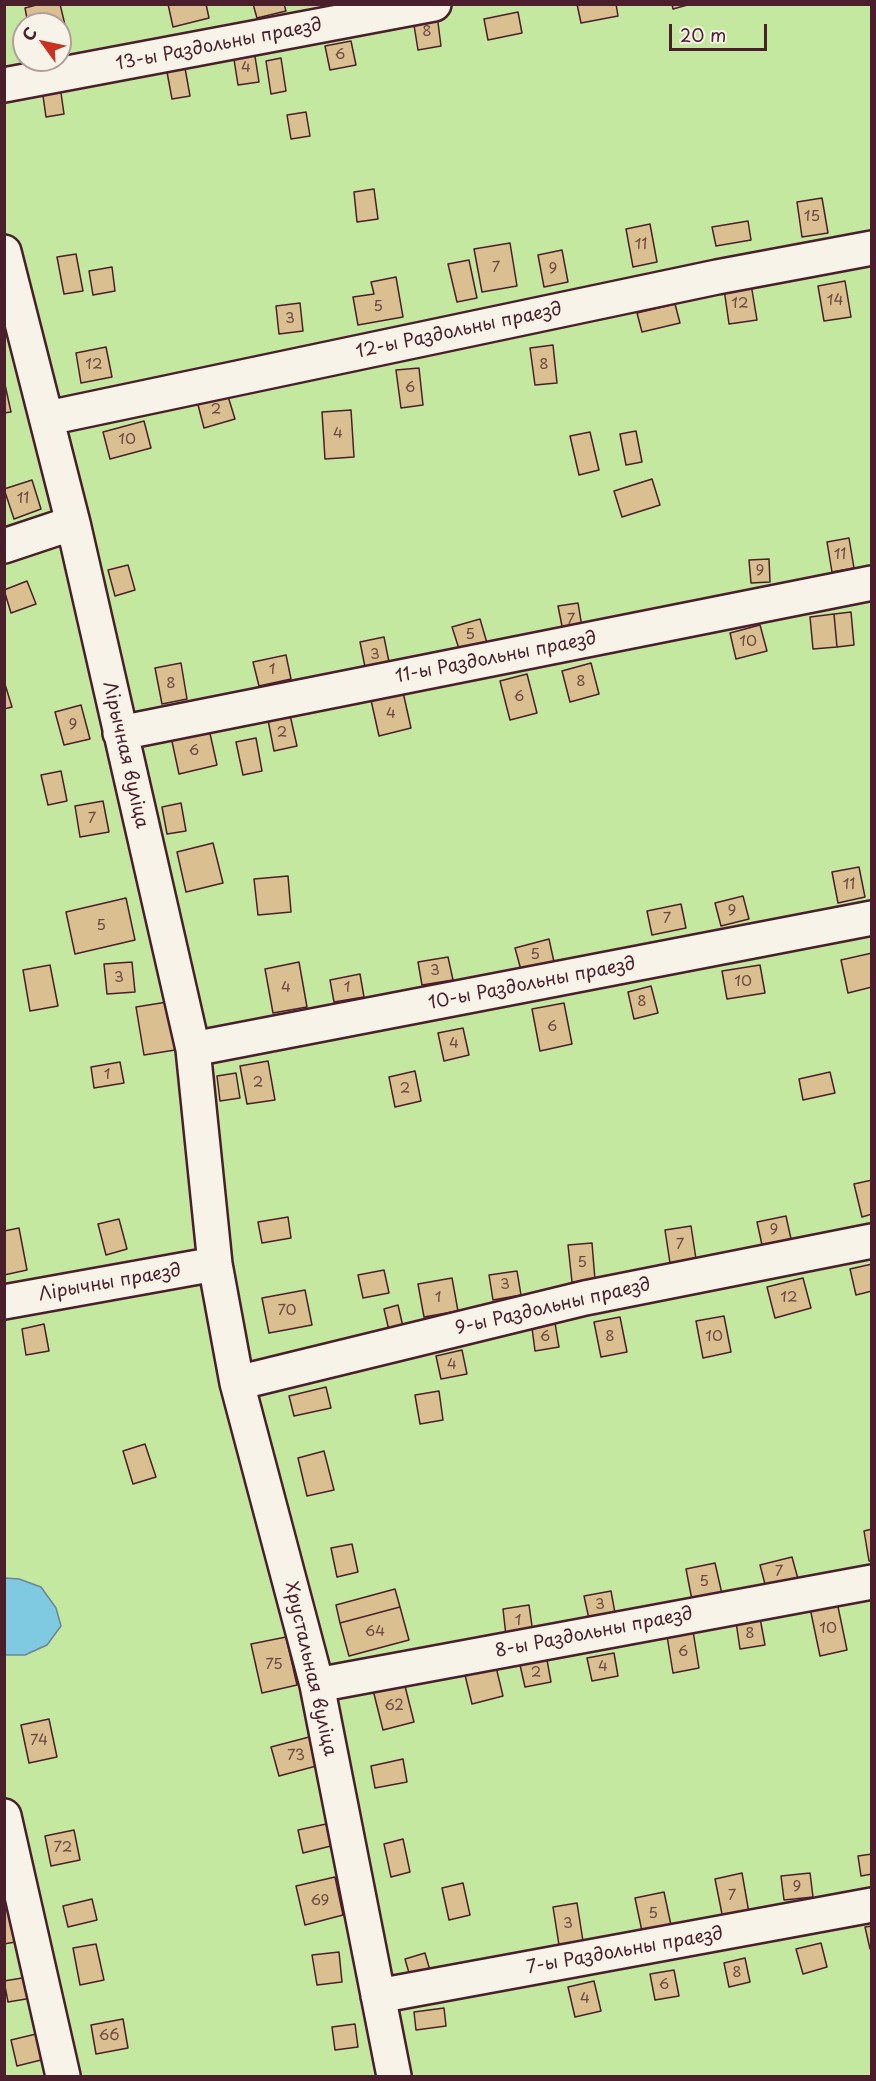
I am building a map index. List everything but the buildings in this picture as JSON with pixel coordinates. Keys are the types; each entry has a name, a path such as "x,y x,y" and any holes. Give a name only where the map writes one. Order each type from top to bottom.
{"street":[{"name":"13-ы Раздольны праезд","path":"4,85 434,4"},
{"name":"12-ы Раздольны праезд","path":"48,418 717,277 872,248"},
{"name":"Лірычная вуліца","path":"4,252 48,418 193,1049 215,1264"},
{"path":"4,546 73,524"},
{"name":"11-ы Раздольны праезд","path":"120,733 872,583"},
{"name":"10-ы Раздольны праезд","path":"193,1049 872,918"},
{"name":"9-ы Раздольны праезд","path":"237,1383 585,1298 872,1240"},
{"name":"Лірычны праезд","path":"4,1302 215,1264"},
{"name":"Хрустальная вуліца","path":"215,1264 237,1383 317,1685 394,2076"},
{"name":"8-ы Раздольны праезд","path":"317,1685 872,1581"},
{"path":"4,1816 63,2076"},
{"name":"7-ы Раздольны праезд","path":"378,1996 872,1905"}],"green space":[{"path":"5,5 871,5 871,2076 5,2076"}],"water":[{"path":"5,1578 19,1579 41,1587 56,1608 61,1626 47,1645 25,1655 5,1655"}]}
